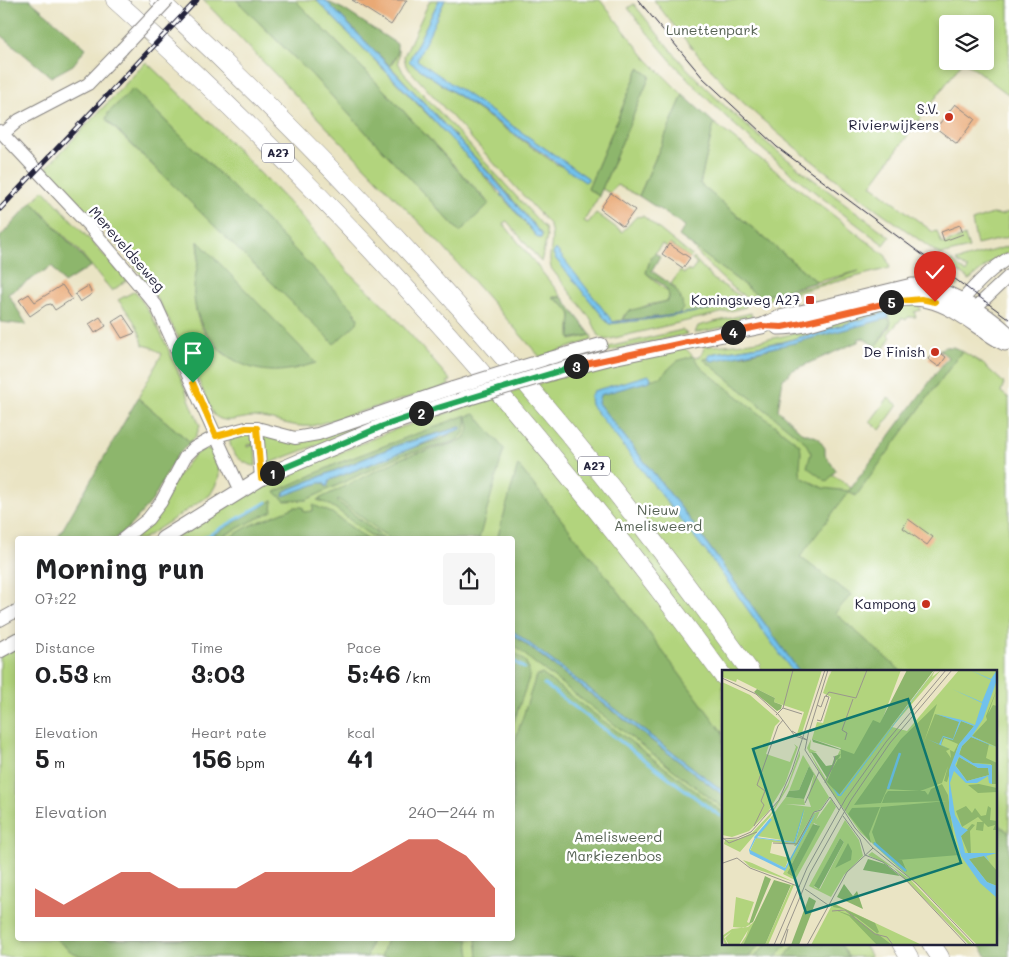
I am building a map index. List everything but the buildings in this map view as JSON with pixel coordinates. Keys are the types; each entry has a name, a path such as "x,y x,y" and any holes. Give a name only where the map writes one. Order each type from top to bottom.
{"highway":[{"name":"A27","path":"116,0 261,136 420,302 568,475 659,589 722,675"},
{"name":"A27","path":"159,0 278,114 477,327 623,502 749,670"},
{"path":"902,944 909,957"},
{"path":"933,944 940,957"}],"main road":[{"path":"168,536 240,489 261,478 458,393 608,358 762,326 784,317 900,294 924,286 944,292 1009,344"},
{"path":"966,309 1009,335"},
{"path":"0,650 15,642"}],"street":[{"path":"1,132 88,84 168,0"},
{"name":"Mereveldseweg","path":"1,132 90,227 156,305 240,489"},
{"path":"966,309 981,279 1009,258"},
{"path":"966,309 1009,276"},
{"path":"127,536 148,519 161,502 185,457 194,448 216,436 246,428 257,428 295,438 318,434 458,393 543,360 601,344"},
{"path":"257,428 261,478"},
{"path":"0,620 15,612"}],"green space":[{"path":"0,0 30,0 86,48 73,65 51,77 0,34"},
{"path":"203,0 236,0 312,75 460,232 489,203 382,88 295,0 316,0 458,146 538,238 541,238 542,235 498,182 390,66 395,60 397,50 399,51 398,62 403,72 545,228 547,237 541,262 507,221 503,223 562,297 553,297 567,307 570,312 571,340 591,335 592,340 540,357 444,248"},
{"path":"236,0 295,0 382,88 489,204 460,232 312,75"},
{"path":"430,0 439,0 409,61 556,164 588,178 416,60 445,0 600,0 646,58 683,95 639,196 617,185 610,193 602,189 650,76 639,68 588,189 599,196 584,221 588,223 596,213 622,232 636,217 643,216 692,256 690,258 670,244 667,247 662,244 650,260 646,273 669,293 668,301 648,305 624,315 622,320 612,322 553,254 609,324 660,318 677,315 681,312 675,287 671,284 680,271 684,274 687,270 691,272 697,264 692,260 694,258 713,279 740,296 746,307 606,340 599,336 591,319 551,268 552,235 549,224 406,66 404,56"},
{"name":"Lunettenpark","path":"654,0 1009,0 1009,95 976,70 994,70 994,15 939,15 939,70 956,70 871,185 933,232 937,231 942,244 965,236 969,248 940,255 848,188 780,135 730,90"},
{"path":"326,1 343,9 397,44 397,54 390,66"},
{"path":"634,4 676,56 705,87 782,155 890,237 884,245 780,164 716,107 686,77 628,8"},
{"path":"146,62 228,140 295,209 348,272 387,308 451,381 447,382 450,385 312,426 297,426 254,417 232,420 218,418 213,414 173,328 144,279 110,236 46,168","holes":["133,89 245,199 357,314 174,186 109,123 106,119 109,112","198,242 299,368 283,370 251,366 236,361 210,341 202,328 196,311 195,284 199,250"]},
{"path":"639,68 650,76 599,196 588,189"},
{"path":"133,89 353,309 358,319 357,323 334,344 106,119 109,112"},
{"path":"683,95 714,123 700,184 817,282 760,297 679,236 685,226 639,196"},
{"path":"714,123 886,256 890,268 754,303 736,290 712,269 690,244 760,297 820,284 859,271 817,282 700,184"},
{"path":"44,190 127,280 112,291 80,252 32,202"},
{"path":"32,202 91,266 64,283 52,266 8,294 27,325 0,322 0,237"},
{"path":"1009,212 1009,237 977,245 972,221 992,214 1001,215"},
{"path":"198,241 316,363 282,371 256,369 242,364 219,348 202,326 194,298 194,283 199,256"},
{"path":"1009,246 1009,252 994,260 969,280 947,263 953,261 966,273 968,269 956,261"},
{"path":"655,253 660,257 652,271 677,291 683,309 677,315 622,320 628,311 668,301 669,296 666,288 646,273 650,260"},
{"path":"933,266 959,285 949,287 934,283 924,272"},
{"path":"135,291 164,340 200,426 196,436 190,442 138,398 162,354 151,347 143,345 137,326 118,300"},
{"path":"562,297 591,335 570,339 571,314 562,303 552,298"},
{"name":"Nieuw Amelisweerd","path":"903,304 919,305 921,310 914,312 916,317 908,317 906,320 902,318 888,334 891,337 882,351 876,347 891,322 887,312 783,342 710,354 812,448 814,461 851,488 849,491 855,496 962,351 983,364 1004,383 1001,392 1009,398 1009,833 996,822 996,670 722,670 722,944 864,944 871,957 0,957 0,653 15,643 15,941 515,941 515,536 178,536 266,484 393,430 580,371 684,347 693,356 677,362 701,356 705,346 739,344 773,338 795,333 795,330"},
{"path":"751,313 752,320 748,322 695,333 698,326"},
{"path":"887,318 891,322 876,347 863,338 858,339 860,341 793,370 783,379 778,410 801,432 817,437 825,448 825,455 836,470 827,482 807,467 811,453 805,442 703,359 744,355"},
{"path":"682,330 687,334 551,364 583,353"},
{"path":"945,347 953,347 962,351 856,496 849,491 948,357 939,350"},
{"path":"693,356 704,370 800,445 801,477 823,488 849,491 800,557 851,595 835,613 900,670 798,670 682,509 598,403 598,398 600,395 660,377 677,361"},
{"path":"138,398 190,442 176,457 152,501 119,536 59,536"},
{"path":"888,398 898,405 880,430 870,422"},
{"path":"407,411 262,466 263,435 286,439"},
{"path":"475,414 504,449 480,536 386,536 338,499 337,501 381,536 372,536 326,503 317,500 404,457 455,443 464,438 469,429 467,416"},
{"path":"466,415 465,431 454,442 402,455 306,500 285,501 275,492 336,464","holes":["460,427 442,439 396,453 330,480 326,487 321,482 283,495 285,491 398,445"]},
{"path":"247,433 251,435 254,444 247,445 247,447 255,445 256,466 246,463 237,457 231,448 230,438"},
{"path":"206,448 213,452 219,474 217,483 210,495 148,536 131,536 194,455"},
{"path":"518,465 619,592 722,732 722,790 515,633 515,536 498,536"},
{"path":"273,500 272,511 223,536 211,536"},
{"path":"313,505 332,513 363,536 232,536 249,526 295,507 303,507 304,512 313,511"},
{"path":"515,636 722,794 722,807 532,661 515,646"},
{"path":"515,653 526,662 530,675 515,718"},
{"name":"Markiezenbos","path":"542,674 722,811 722,944 760,944 749,957 478,957 476,941 515,941 515,741 536,676"},
{"path":"996,822 1009,833 1009,957 987,957 979,944 996,944"},
{"path":"58,941 371,941 367,957 81,956 70,951"},
{"path":"386,941 468,941 470,957 381,957"},
{"path":"766,944 787,944 776,957 755,957"},
{"path":"795,944 841,944 849,957 785,957"}],"water":[{"path":"316,0 325,0 408,86 516,204 542,235 541,238 538,238 503,196 500,196 502,194 424,110"},
{"path":"439,0 445,0 417,60 588,178 588,180 585,182 409,61"},
{"path":"556,249 613,322 738,305 660,318 609,324 555,258 553,253"},
{"path":"887,312 889,318 794,343 712,361 708,359 710,354 783,342"},
{"path":"648,375 651,377 650,381 600,395 598,403 682,509 798,670 791,670 707,553 591,405 590,397 593,391"},
{"path":"461,427 461,429 330,480 327,487 324,483 319,483 283,496 285,491 398,445"},
{"path":"515,633 722,790 722,794 515,636"}],"waterway":[{"path":"207,536 267,502"},
{"path":"515,662 524,668"},
{"path":"544,684 720,816"}],"tram line":[{"path":"638,0 703,78 777,147 1009,319"}],"railway":[{"path":"0,209 197,0"}],"place":[{"name":"S.V. Rivierwijkers","path":"949,117"},
{"name":"Koningsweg A27","path":"810,300"},
{"name":"De Finish","path":"935,352"},
{"name":"Kampong","path":"926,604"}],"route":[{"path":"193,383 216,436 246,428 257,428 258,464 261,478 383,426 462,399 553,372 608,358 762,326 782,327 802,323 897,300 921,299 935,302"}],"park label":[{"name":"Amelisweerd","path":"618,837"}]}
